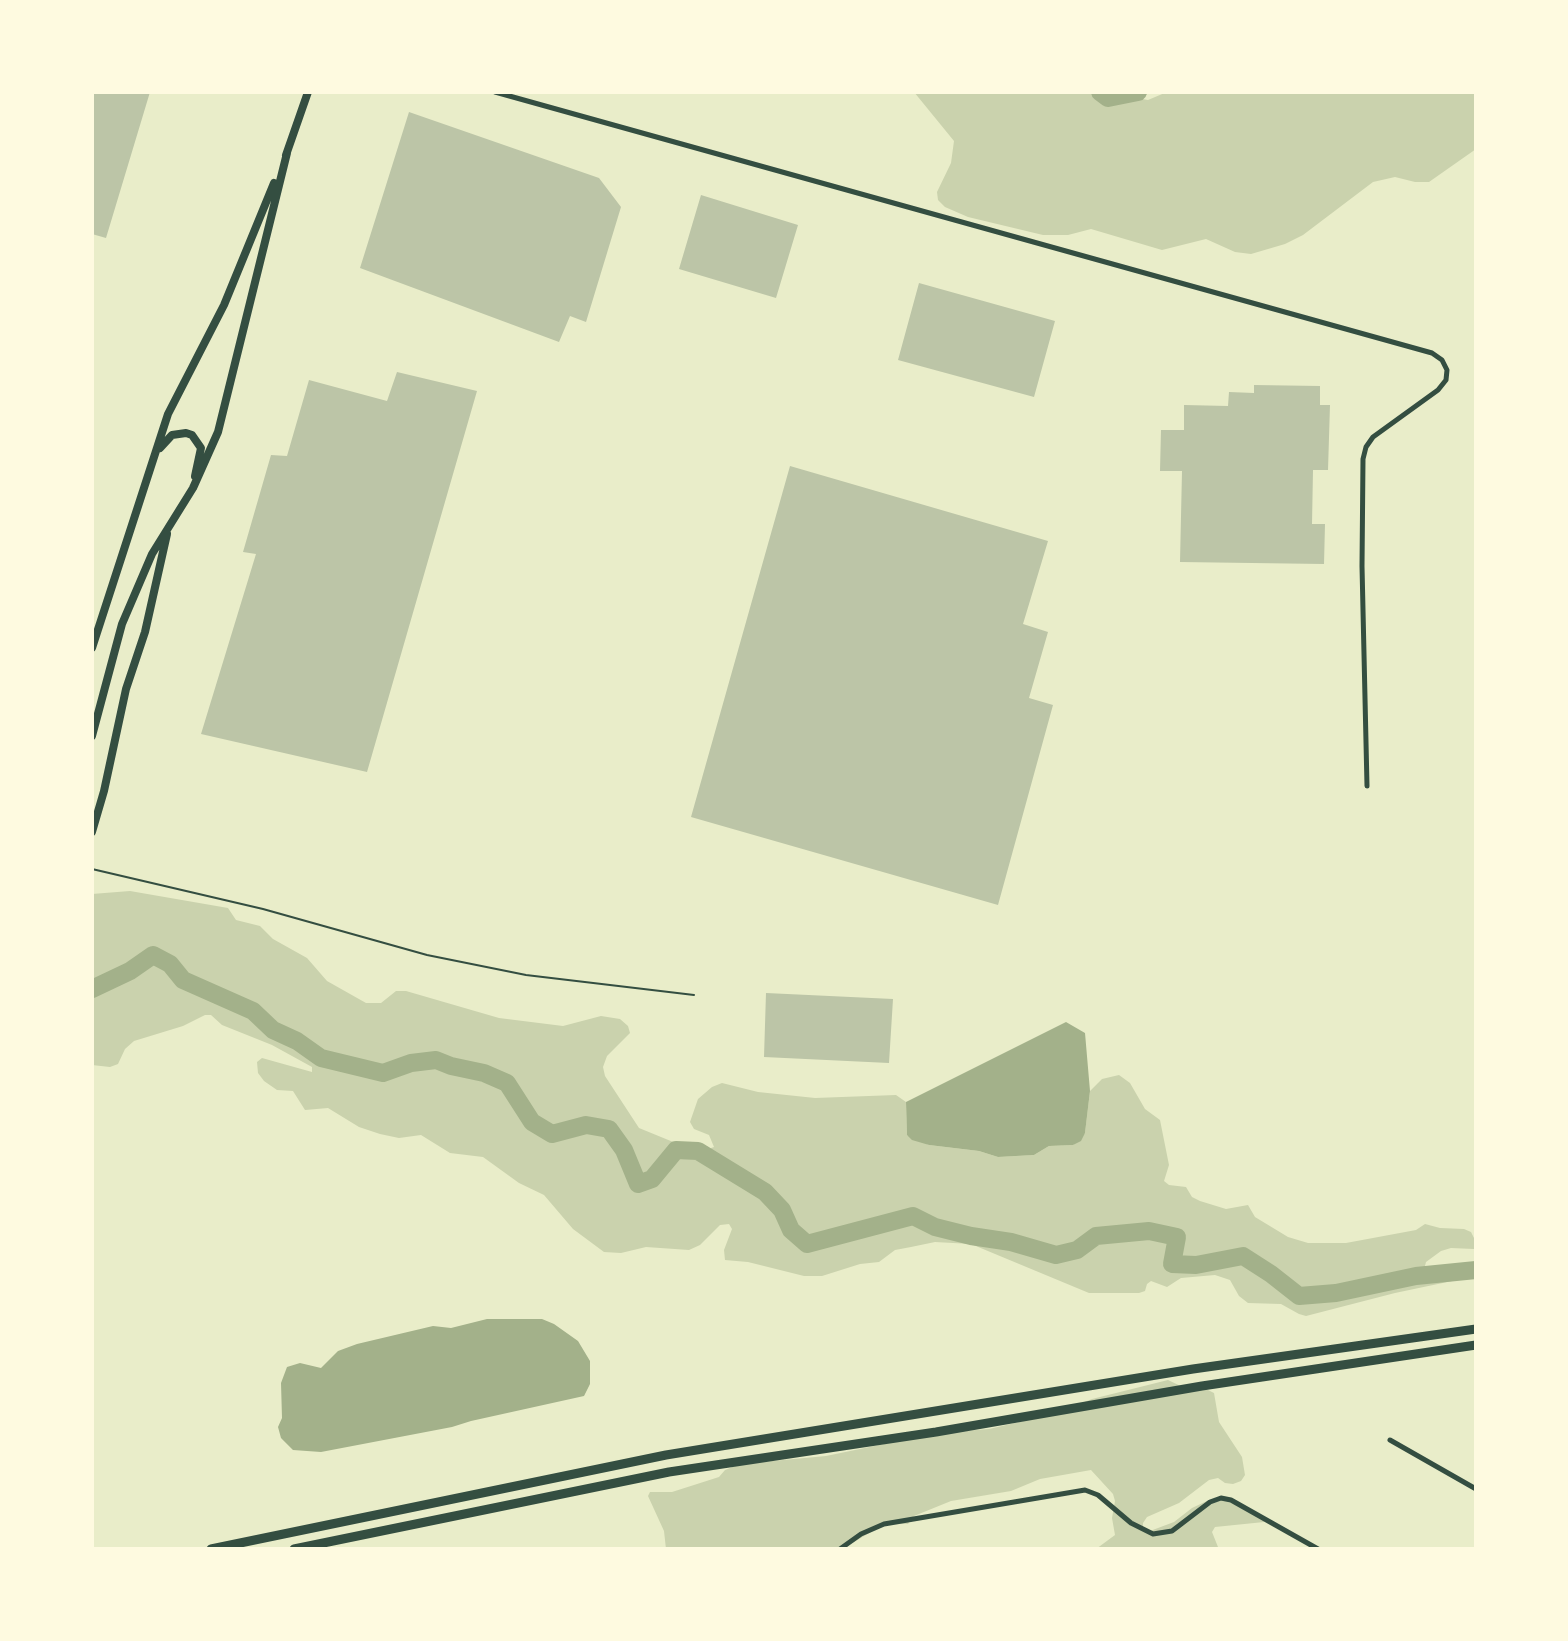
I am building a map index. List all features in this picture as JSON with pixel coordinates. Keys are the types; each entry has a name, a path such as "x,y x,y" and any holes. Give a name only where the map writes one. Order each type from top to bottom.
{"highway":[{"path":"92,648 168,414 224,305 287,153 308,92"},
{"path":"92,736 122,624 152,554 193,488 209,455 226,407 247,307 287,153"},
{"path":"155,454 172,435 186,433 197,439 201,448 193,488"},
{"path":"92,832 126,689 145,632 169,523"},
{"path":"211,1549 666,1455 1193,1369 1476,1329"},
{"path":"294,1549 669,1472 1476,1345"}],"street":[{"path":"495,92 1432,353 1442,360 1447,370 1446,380 1438,390 1373,437 1363,459 1367,786"},
{"path":"1390,1440 1476,1489"},
{"path":"840,1549 861,1534 884,1524 1085,1490 1098,1495 1131,1523 1153,1534 1172,1531 1210,1502 1221,1498 1231,1500 1318,1549"}],"lane":[{"path":"92,869 263,909 427,955 526,975 694,995"}],"shaded area":[{"path":"914,92 1131,92 1137,98 1148,100 1167,92 1476,92 1476,149 1429,182 1395,177 1373,182 1303,235 1285,244 1251,254 1235,252 1206,239 1162,250 1091,229 1068,235 1043,235 968,217 945,207 938,200 937,192 951,163 954,141"},
{"path":"130,891 228,908 236,920 260,926 273,939 307,958 327,981 366,1003 381,1003 396,991 406,991 499,1018 563,1026 601,1016 620,1019 628,1026 630,1033 607,1056 603,1067 605,1076 639,1128 683,1146 705,1150 714,1147 709,1135 694,1129 690,1122 698,1099 722,1083 758,1092 815,1098 896,1095 906,1102 907,1135 929,1145 979,1151 998,1157 1034,1155 1049,1146 1073,1145 1085,1133 1090,1091 1102,1079 1119,1075 1130,1083 1145,1109 1160,1120 1169,1165 1164,1181 1169,1185 1186,1187 1192,1197 1226,1209 1248,1205 1255,1217 1288,1237 1308,1243 1346,1243 1416,1230 1425,1224 1464,1229 1471,1232 1476,1242 1474,1249 1441,1251 1426,1262 1424,1270 1476,1267 1476,1276 1306,1316 1281,1304 1248,1303 1239,1296 1230,1280 1215,1275 1181,1278 1167,1287 1151,1281 1145,1291 1139,1293 1089,1293 971,1244 935,1242 895,1250 879,1262 860,1264 822,1276 804,1276 748,1262 725,1260 724,1250 732,1229 729,1224 720,1225 700,1245 689,1250 646,1247 621,1253 604,1252 573,1229 544,1195 519,1183 483,1157 450,1153 421,1135 399,1138 380,1134 359,1127 328,1108 305,1110 293,1091 277,1090 264,1081 258,1073 257,1062 262,1058 312,1072 312,1067 272,1045 222,1025 211,1015 134,1041 125,1049 118,1064 110,1067 92,1065 92,894"},
{"path":"1066,1022 1085,1033 1090,1091 1085,1133 1081,1141 1073,1145 1049,1146 1034,1155 998,1157 979,1151 929,1145 912,1140 907,1135 906,1102"},
{"path":"487,1319 542,1319 578,1341 590,1361 590,1384 584,1396 452,1427 321,1452 293,1450 281,1438 278,1427 282,1418 281,1383 287,1367 300,1363 321,1368 338,1351 357,1344 433,1326 451,1328"},
{"path":"1168,1380 1189,1390 1204,1388 1214,1393 1219,1422 1242,1457 1245,1475 1233,1484 1218,1478 1209,1480 1179,1503 1147,1517 1143,1529 1150,1531 1174,1522 1192,1508 1209,1500 1222,1499 1235,1502 1265,1520 1215,1527 1212,1532 1218,1547 1096,1549 1115,1535 1112,1518 1115,1501 1113,1494 1091,1470 1040,1479 1011,1491 951,1501 914,1516 908,1524 886,1523 837,1549 666,1549 664,1531 648,1496 650,1492 672,1492 719,1477 725,1470 740,1464 826,1456 937,1433 989,1429 1054,1414 1092,1399"}],"building":[{"path":"92,92 150,92 106,238 92,234"},
{"path":"409,112 599,178 621,207 586,322 570,316 559,342 360,268"},
{"path":"701,195 798,225 776,298 679,269"},
{"path":"919,283 1055,321 1034,397 898,360"},
{"path":"397,372 477,391 367,772 201,734 256,554 243,552 271,455 287,456 309,380 387,401"},
{"path":"1254,385 1320,386 1320,405 1330,405 1328,470 1313,470 1312,524 1325,524 1324,564 1180,562 1182,471 1160,471 1161,430 1184,430 1184,405 1228,406 1229,392 1254,393"},
{"path":"790,466 1048,541 1023,624 1048,632 1029,698 1053,705 998,905 691,817"},
{"path":"766,993 893,999 889,1063 764,1057"}],"waterway":[{"path":"1100,92 1108,98 1138,92"},
{"path":"92,989 130,971 153,955 170,964 183,980 253,1011 273,1030 297,1041 321,1058 383,1073 411,1063 436,1060 484,1073 507,1083 532,1122 552,1134 586,1125 609,1129 624,1150 638,1184 652,1179 676,1150 698,1151 765,1192 782,1210 791,1230 807,1244 913,1216 935,1227 1011,1242 1056,1255 1077,1250 1096,1236 1149,1231 1177,1237 1172,1264 1196,1265 1243,1256 1299,1296 1336,1293 1416,1276 1476,1270"}]}
